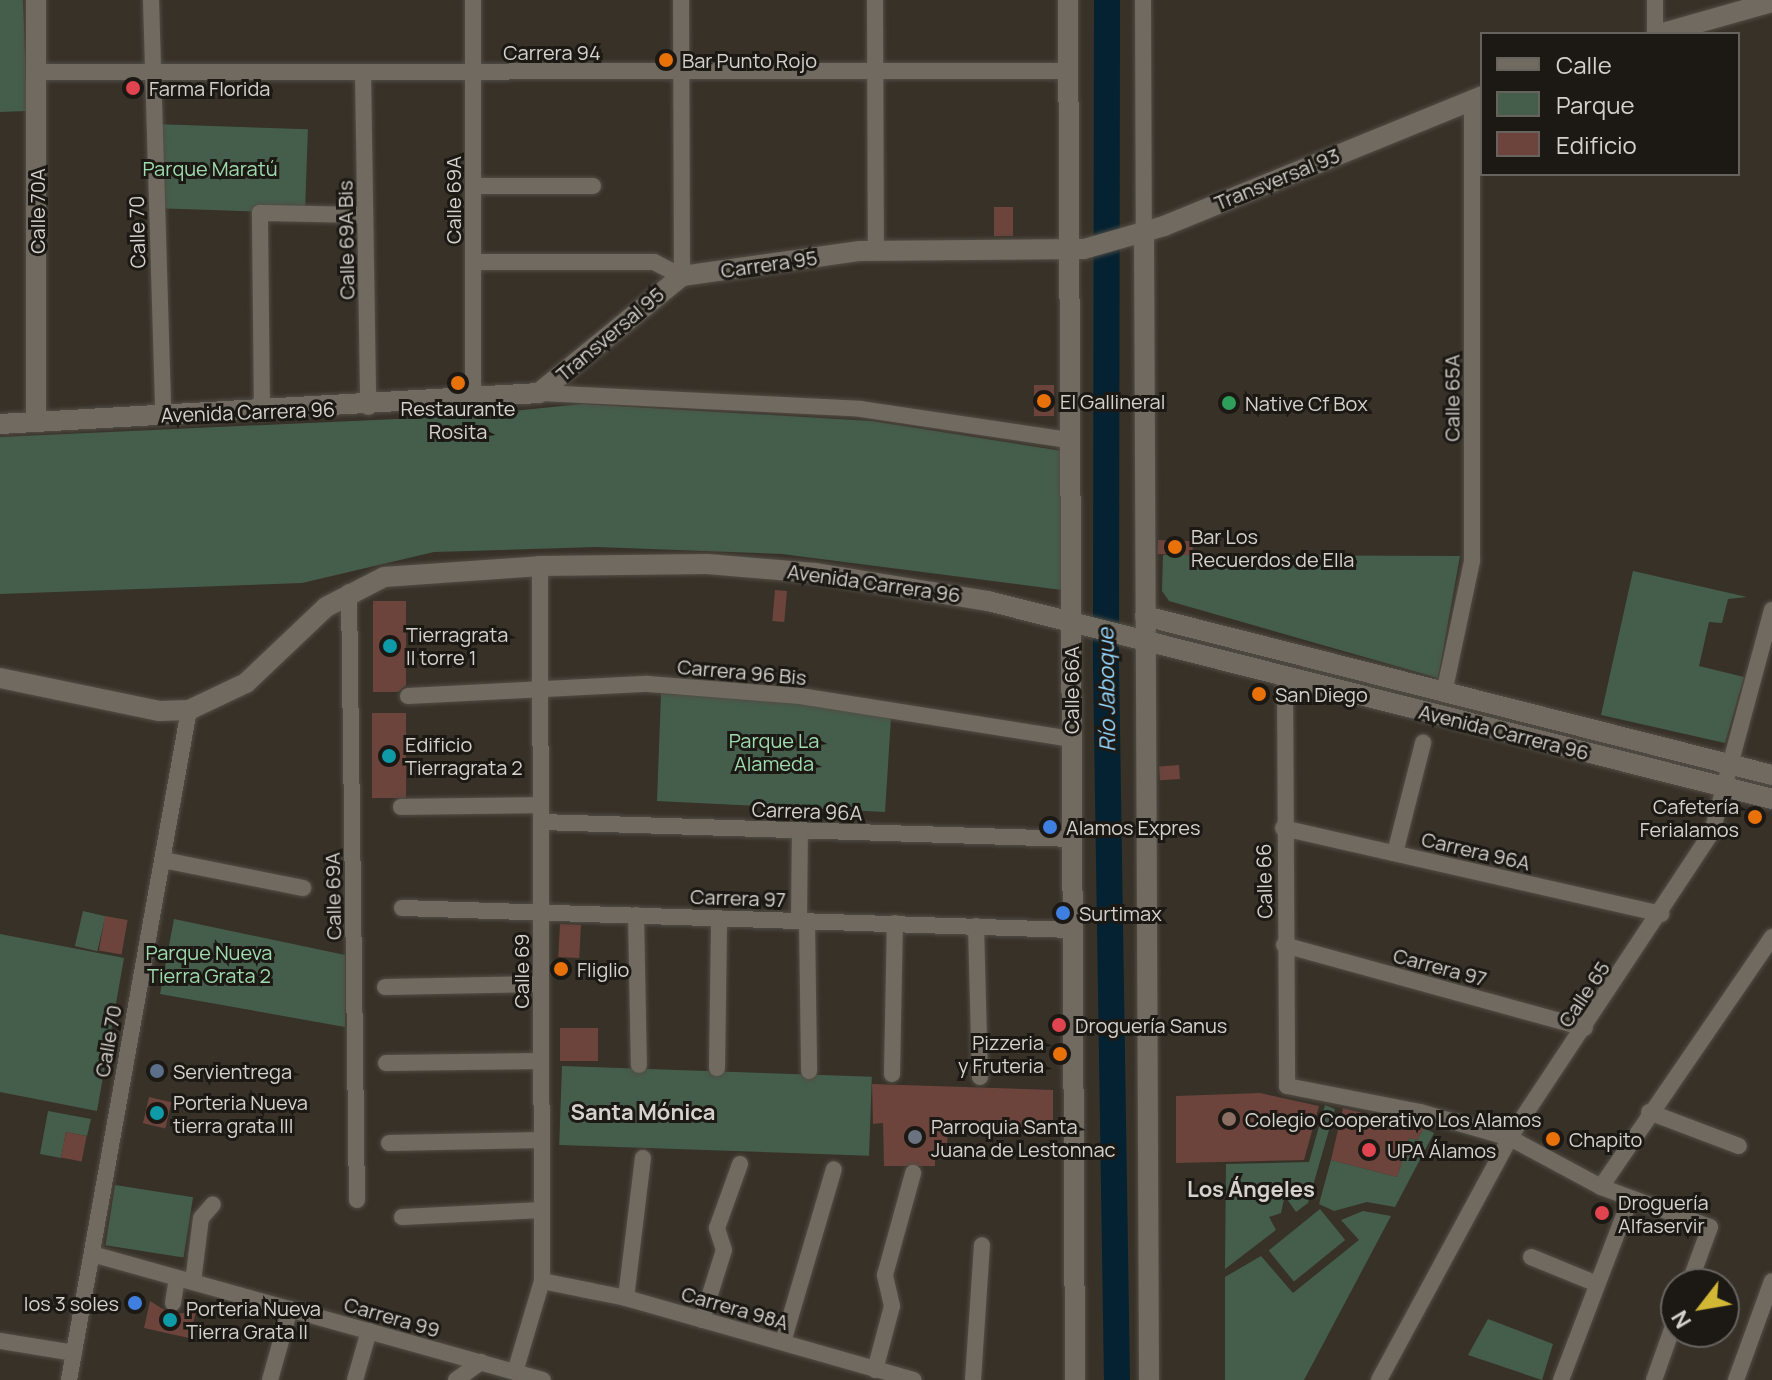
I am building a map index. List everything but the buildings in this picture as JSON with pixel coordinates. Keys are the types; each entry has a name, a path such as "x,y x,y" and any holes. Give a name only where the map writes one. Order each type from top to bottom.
{"street":[{"name":"Calle 70A","path":"36,0 36,422"},
{"name":"Calle 70","path":"151,0 163,415"},
{"name":"Calle 69A","path":"473,0 473,399"},
{"path":"681,0 682,276"},
{"path":"875,0 876,251"},
{"name":"Calle 66A","path":"1068,0 1076,250 1069,440 1075,621 1071,739 1075,1380"},
{"path":"1143,0 1145,616 1136,638 1149,1380"},
{"path":"1655,0 1657,32"},
{"path":"1664,32 1772,2"},
{"name":"Carrera 94","path":"36,72 1068,71"},
{"name":"Calle 69A Bis","path":"363,72 368,407"},
{"name":"Transversal 93","path":"1076,250 1144,233 1477,98"},
{"name":"Calle 65A","path":"1444,693 1472,561 1477,98"},
{"path":"473,186 593,186"},
{"path":"262,412 260,213 365,215"},
{"name":"Carrera 95","path":"473,262 654,262 682,276 876,251 1076,250"},
{"name":"Transversal 95","path":"539,393 682,276"},
{"name":"Avenida Carrera 96","path":"0,424 368,407 539,393 861,409 1069,440"},
{"name":"Avenida Carrera 96","path":"0,678 159,711 189,710 246,683 349,592 409,572 540,566 707,564 815,573 1075,621 1772,799"},
{"name":"Calle 69","path":"515,1372 542,1281 540,566"},
{"name":"Calle 69A","path":"349,592 357,1200"},
{"name":"Calle 65","path":"1379,1380 1510,1138 1661,914 1712,832 1728,787 1772,610"},
{"name":"Avenida Carrera 96","path":"1145,616 1772,775"},
{"name":"Calle 66","path":"1285,676 1283,828 1287,1086 1420,1112 1510,1138"},
{"name":"Carrera 96 Bis","path":"408,696 540,692 648,684 800,696 1071,739"},
{"name":"Calle 70","path":"69,1380 189,710"},
{"path":"1395,853 1423,743"},
{"name":"Carrera 96A","path":"401,807 800,831 1072,839"},
{"name":"Carrera 96A","path":"1283,828 1661,914"},
{"path":"800,831 809,1071"},
{"path":"163,860 303,888"},
{"name":"Carrera 97","path":"402,908 1072,930"},
{"path":"636,915 639,1065"},
{"path":"717,1068 719,918"},
{"path":"892,1074 895,923"},
{"path":"976,926 980,1077"},
{"path":"1601,1187 1649,1112 1772,937"},
{"name":"Carrera 97","path":"1284,945 1585,1028"},
{"path":"385,987 541,984"},
{"path":"386,1063 541,1061"},
{"path":"1649,1112 1739,1146"},
{"path":"1510,1138 1601,1187 1710,1227 1695,1268"},
{"path":"389,1143 542,1140"},
{"path":"626,1298 643,1158"},
{"path":"702,1320 724,1250 717,1228 740,1164"},
{"path":"783,1342 834,1169"},
{"path":"875,1370 892,1306 885,1275 913,1173"},
{"path":"1561,1380 1630,1199"},
{"path":"173,1303 185,1280 201,1218 213,1204"},
{"path":"402,1217 542,1210"},
{"path":"973,1380 982,1245"},
{"name":"Carrera 99","path":"92,1254 538,1379"},
{"path":"1531,1257 1597,1284"},
{"name":"Carrera 98A","path":"542,1281 626,1298 914,1380"},
{"path":"1736,1380 1772,1281"},
{"path":"270,1380 290,1309"},
{"path":"355,1380 369,1331"},
{"path":"0,1341 74,1353"},
{"path":"1654,1380 1665,1348"},
{"path":"456,1380 481,1362"}],"green space":[{"path":"0,0 23,0 27,111 0,112"},
{"name":"Parque Maratú","path":"154,124 308,129 305,213 151,208"},
{"path":"582,404 871,421 1062,451 1062,590 782,554 597,547 434,552 302,583 0,594 0,437 462,416"},
{"path":"1163,555 1460,556 1438,678 1169,601 1162,591"},
{"path":"1633,571 1747,597 1728,599 1722,623 1709,622 1699,666 1744,677 1725,743 1601,715"},
{"name":"Parque La Alameda","path":"661,694 800,700 891,718 885,812 657,801"},
{"path":"83,911 105,916 97,951 75,946"},
{"name":"Parque Nueva Tierra Grata 2","path":"174,919 345,955 345,1027 160,994"},
{"path":"0,934 124,958 97,1111 0,1092"},
{"path":"562,1066 872,1077 869,1156 559,1145"},
{"path":"1325,1105 1335,1109 1308,1203 1296,1212 1280,1189 1271,1188 1260,1193 1273,1190 1284,1199 1281,1213 1269,1217 1276,1230 1225,1269 1226,1164 1309,1162"},
{"path":"48,1111 91,1119 87,1136 66,1132 61,1158 40,1154"},
{"path":"1424,1128 1434,1133 1395,1207 1367,1202 1334,1211 1319,1204 1331,1160 1397,1177 1409,1138 1417,1140"},
{"path":"115,1185 193,1197 183,1258 105,1245"},
{"path":"1320,1209 1345,1240 1294,1282 1269,1251"},
{"path":"1363,1211 1391,1216 1304,1380 1225,1380 1225,1277 1261,1256 1293,1293 1359,1240 1341,1220"},
{"path":"1488,1319 1553,1344 1542,1380 1468,1355"}],"waterway":[{"name":"Río Jaboque","path":"1107,0 1106,665 1117,1380"}],"place":[{"name":"Bar Punto Rojo","path":"666,60"},
{"name":"Farma Florida","path":"133,88"},
{"name":"Restaurante Rosita","path":"458,383"},
{"name":"El Gallineral","path":"1044,401"},
{"name":"Native Cf Box","path":"1229,403"},
{"name":"Bar Los Recuerdos de Ella","path":"1175,547"},
{"name":"Tierragrata II torre 1","path":"390,646"},
{"name":"San Diego","path":"1259,694"},
{"name":"Edificio Tierragrata 2","path":"389,756"},
{"name":"Cafetería Ferialamos","path":"1755,817"},
{"name":"Alamos Expres","path":"1050,827"},
{"name":"Surtimax","path":"1063,913"},
{"name":"Fliglio","path":"561,969"},
{"name":"Droguería Sanus","path":"1059,1025"},
{"name":"Pizzeria y Fruteria","path":"1060,1054"},
{"name":"Servientrega","path":"157,1071"},
{"name":"Porteria Nueva tierra grata III","path":"157,1113"},
{"name":"Colegio Cooperativo Los Alamos","path":"1229,1119"},
{"name":"Parroquia Santa Juana de Lestonnac","path":"915,1137"},
{"name":"Chapito","path":"1553,1139"},
{"name":"UPA Álamos","path":"1369,1150"},
{"name":"Droguería Alfaservir","path":"1602,1213"},
{"name":"los 3 soles","path":"135,1303"},
{"name":"Porteria Nueva Tierra Grata II","path":"170,1320"}],"district":[{"name":"Santa Mónica","path":"643,1113"},
{"name":"Los Ángeles","path":"1251,1190"}]}
